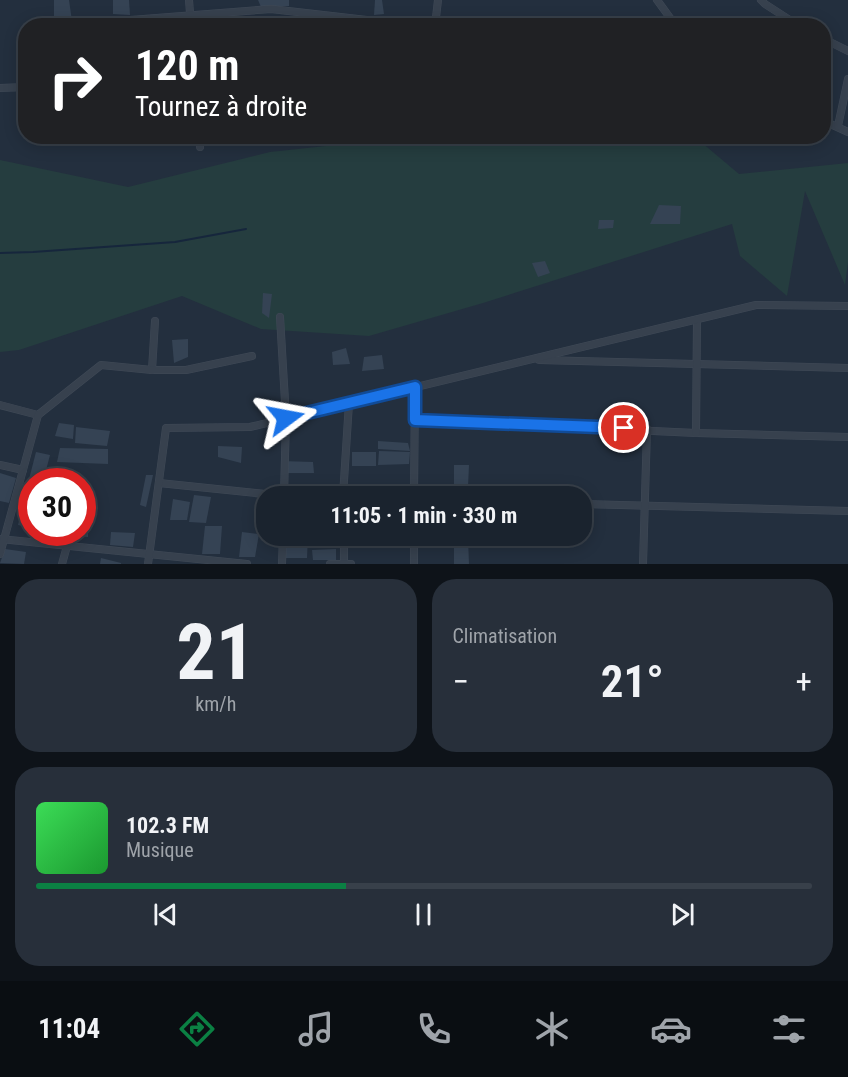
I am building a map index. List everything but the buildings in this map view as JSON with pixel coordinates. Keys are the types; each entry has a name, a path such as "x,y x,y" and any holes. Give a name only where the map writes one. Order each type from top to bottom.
{"street":[{"path":"189,0 190,18"},
{"path":"436,18 438,0"},
{"path":"657,0 670,18"},
{"path":"761,0 787,18"},
{"path":"153,18 271,9 349,18"},
{"path":"831,42 848,51"},
{"path":"838,126 848,79"},
{"path":"0,88 18,87"},
{"path":"831,124 848,132"},
{"path":"148,564 166,428 250,427 756,305 848,306"},
{"path":"280,317 286,418 284,486"},
{"path":"696,433 697,320"},
{"path":"152,370 155,321"},
{"path":"24,468 38,415 101,365 152,370 186,370 252,356"},
{"path":"527,360 848,368"},
{"path":"414,486 415,387"},
{"path":"344,486 349,403"},
{"path":"0,405 38,415"},
{"path":"415,420 848,438"},
{"path":"643,564 647,429"},
{"path":"0,465 18,469"},
{"path":"159,483 256,493"},
{"path":"0,554 2,539 18,486"},
{"path":"592,504 848,511"},
{"path":"2,539 18,541"},
{"path":"62,564 66,546 247,564"},
{"path":"282,564 283,546"},
{"path":"330,564 347,564 345,546"},
{"path":"414,546 414,564"}],"green space":[{"path":"344,144 703,144 739,174 848,163 848,262 845,285 805,191 787,296 740,256 732,224 483,303 369,336 261,329 182,296 19,350 0,352 0,160 128,187 270,152"}],"waterway":[{"path":"0,253 175,242 246,229"}],"route":[{"path":"286,418 415,387 415,420 624,428"}]}
